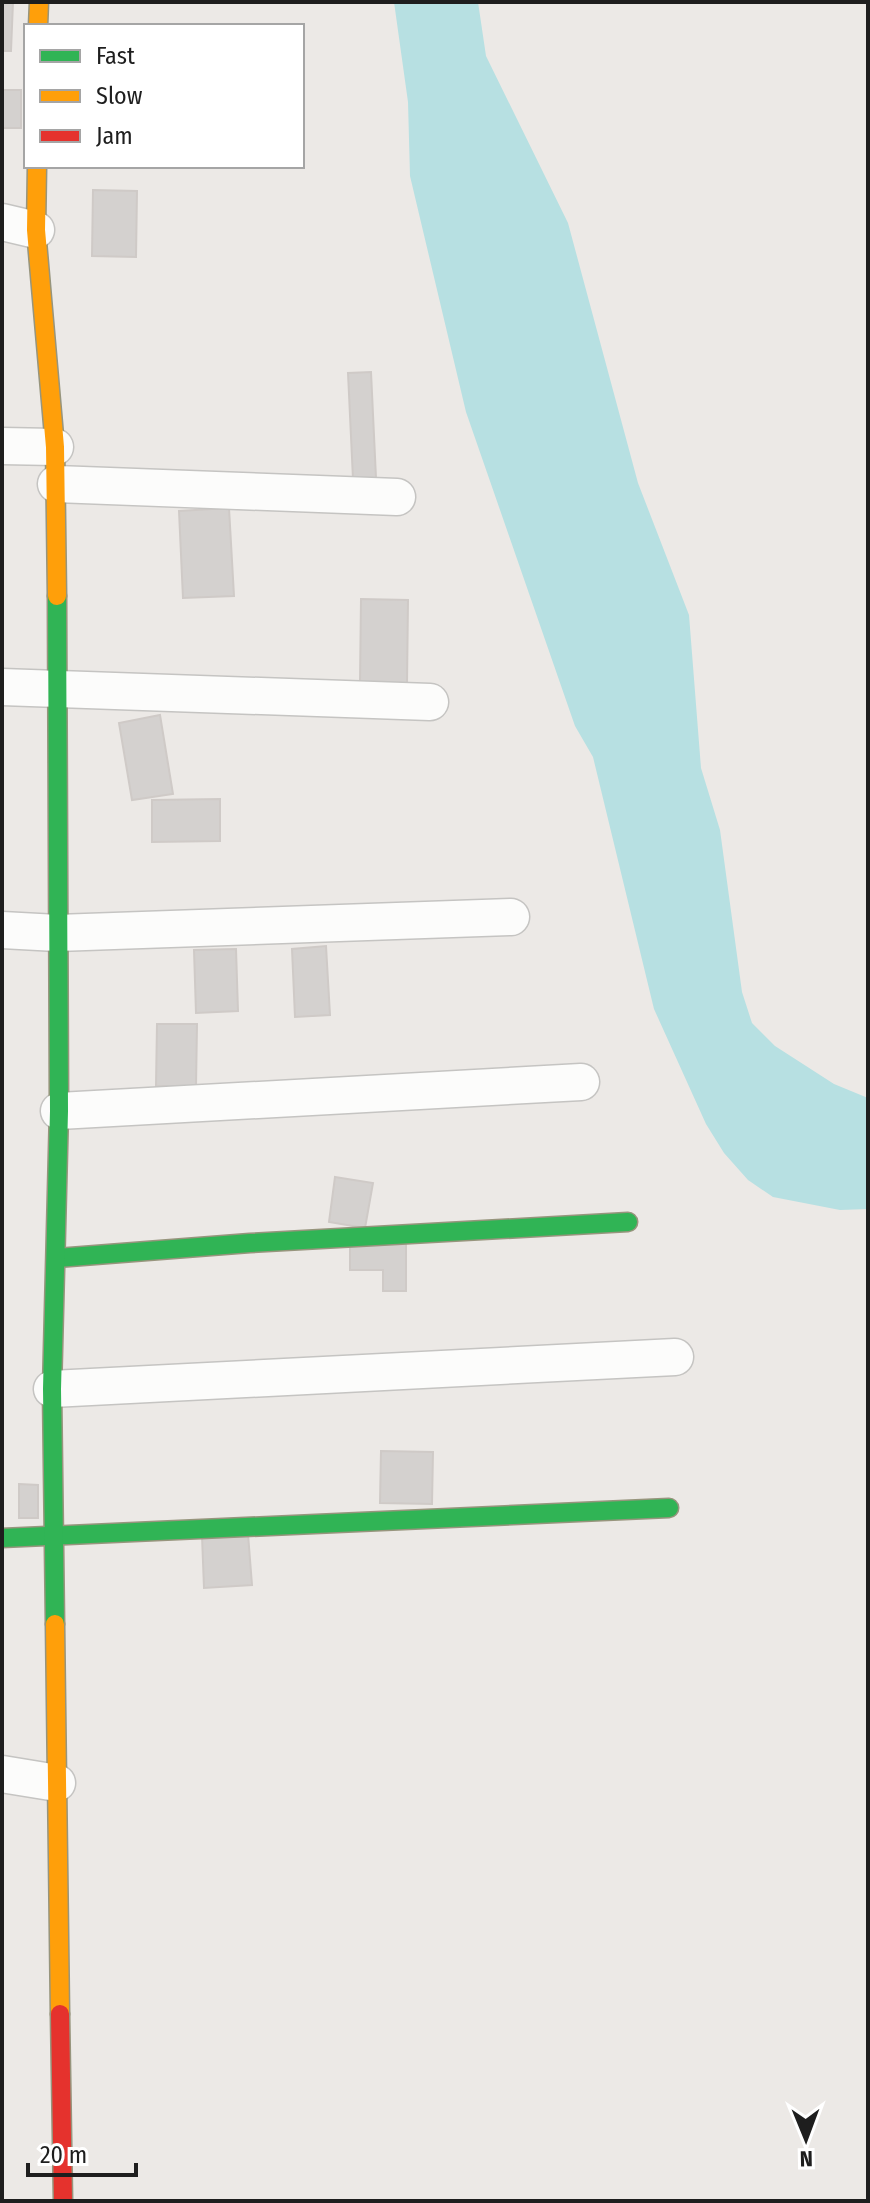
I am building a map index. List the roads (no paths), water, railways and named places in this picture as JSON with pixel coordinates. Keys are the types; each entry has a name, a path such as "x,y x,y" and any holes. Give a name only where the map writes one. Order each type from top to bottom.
{"main road":[{"path":"38,24 39,2"},
{"path":"36,168 19,226 55,447 56,484 59,1111 52,1389 63,2201"},
{"path":"57,1258 250,1243 628,1222"},
{"path":"2,1538 669,1508"}],"street":[{"path":"2,446 55,447"},
{"path":"56,484 397,497"},
{"path":"2,687 430,702"},
{"path":"2,930 57,933 511,917"},
{"path":"59,1111 581,1082"},
{"path":"52,1389 675,1357"},
{"path":"2,1774 57,1783"}],"water":[{"path":"394,2 478,2 486,56 568,223 638,483 689,615 701,768 720,830 742,992 752,1023 775,1046 834,1084 868,1098 868,1209 840,1210 773,1197 748,1180 724,1153 706,1124 654,1009 593,757 575,726 466,412 410,176 408,102"}]}
